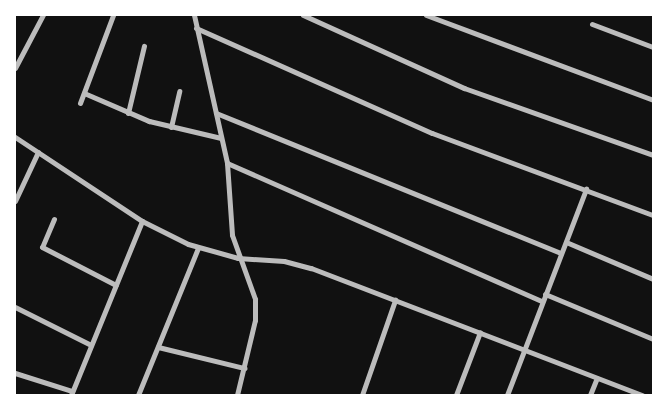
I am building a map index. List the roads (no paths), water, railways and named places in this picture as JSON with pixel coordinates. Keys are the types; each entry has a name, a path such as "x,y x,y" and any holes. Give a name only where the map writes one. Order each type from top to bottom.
{"street":[{"path":"15,68 44,15"},
{"path":"80,103 113,15"},
{"path":"194,15 227,163 232,235 238,258 253,286 256,309 237,395"},
{"path":"303,15 464,88 653,155"},
{"path":"426,15 653,100"},
{"path":"592,24 653,48"},
{"path":"196,28 432,133 586,189 653,216"},
{"path":"128,113 144,46"},
{"path":"171,127 179,91"},
{"path":"84,94 128,113 171,127 221,138"},
{"path":"216,113 562,253"},
{"path":"15,137 142,221 198,248 238,258 295,263 526,348 642,395"},
{"path":"15,201 38,152"},
{"path":"227,163 542,301"},
{"path":"507,395 586,189"},
{"path":"54,219 42,247 116,285"},
{"path":"15,373 72,393 142,221"},
{"path":"566,242 653,279"},
{"path":"138,395 198,248"},
{"path":"545,294 653,339"},
{"path":"362,395 395,300"},
{"path":"15,307 91,345"},
{"path":"456,395 480,332"},
{"path":"158,347 244,368"},
{"path":"590,395 597,378"}]}
